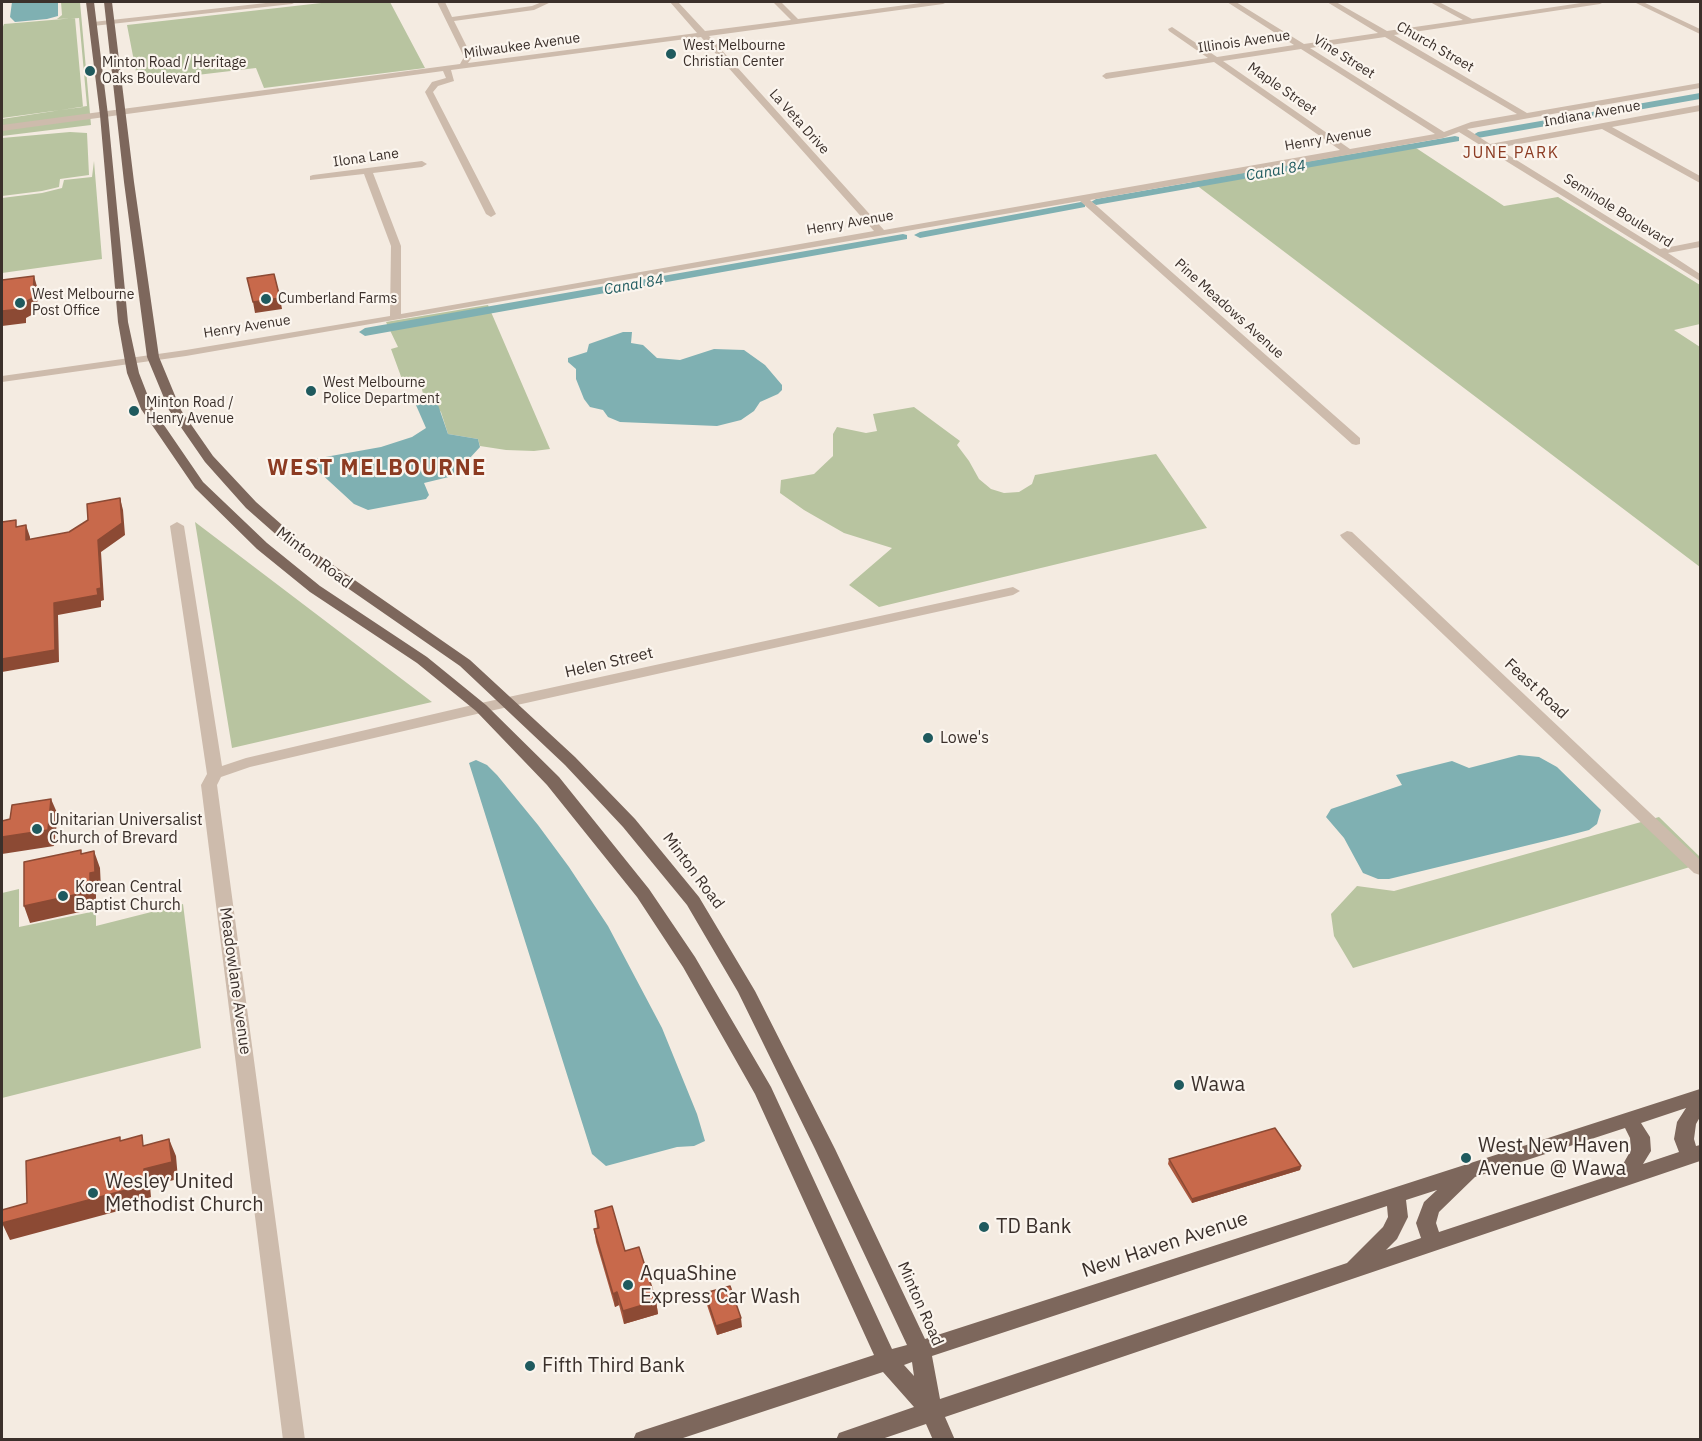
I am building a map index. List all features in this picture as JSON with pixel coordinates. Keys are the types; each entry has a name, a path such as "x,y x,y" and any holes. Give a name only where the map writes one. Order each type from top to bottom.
{"main road":[{"name":"Minton Road","path":"90,2 104,115 123,322 130,360 147,409 162,435 199,485 264,548 315,589 416,656 481,708 553,781 643,893 689,962 764,1092 887,1361 931,1411"},
{"name":"Minton Road","path":"108,2 123,113 129,182 153,357 175,410 209,459 251,505 282,534 465,663 570,761 629,823 693,901 746,991 825,1149 920,1350 931,1411"},
{"path":"264,548 282,534"},
{"name":"New Haven Avenue","path":"644,1440 1701,1096"},
{"path":"847,1440 1695,1155 1684,1139 1687,1122 1701,1103"},
{"path":"1625,1178 1641,1151 1640,1137 1629,1119"},
{"path":"1432,1242 1426,1223 1431,1208 1469,1171"},
{"path":"1351,1270 1390,1233 1398,1217 1396,1195"},
{"path":"931,1411 944,1440"}],"street":[{"path":"92,22 260,3 292,2"},
{"path":"441,2 452,19 468,57 464,62 465,67"},
{"path":"452,19 534,8 547,2"},
{"name":"La Veta Drive","path":"674,2 881,233"},
{"path":"777,2 797,22"},
{"path":"883,2 891,9"},
{"name":"Milwaukee Avenue","path":"2,128 943,2"},
{"name":"Vine Street","path":"1231,2 1443,135"},
{"name":"Church Street","path":"1332,2 1525,115"},
{"path":"1434,2 1472,22"},
{"name":"Illinois Avenue","path":"1106,76 1600,2"},
{"path":"1638,2 1701,32"},
{"name":"Maple Street","path":"1172,29 1347,151"},
{"path":"446,69 451,79 435,84 429,92 491,214"},
{"name":"Henry Avenue","path":"2,379 395,318 1443,135 1460,129 1525,115 1701,85"},
{"name":"Indiana Avenue","path":"1489,147 1701,108"},
{"path":"1604,126 1701,180"},
{"name":"Seminole Boulevard","path":"1460,129 1701,278"},
{"name":"Ilona Lane","path":"313,178 422,164"},
{"path":"367,171 396,246 395,318"},
{"name":"Pine Meadows Avenue","path":"1082,198 1356,441"},
{"path":"1659,252 1701,244"},
{"name":"Meadowlane Avenue","path":"177,526 215,774 208,786 294,1440"},
{"name":"Feast Road","path":"1347,535 1701,869"},
{"name":"Helen Street","path":"215,774 246,763 481,708 1012,591"}],"green space":[{"path":"61,2 80,2 91,125 2,136 2,119 87,106 79,18 57,19 62,15"},
{"path":"330,2 390,2 425,68 264,88 256,68 138,82 127,25"},
{"path":"75,18 83,107 2,118 2,29 4,24"},
{"path":"70,132 87,133 89,175 60,179 59,187 2,196 2,138"},
{"path":"1410,144 1504,206 1558,197 1700,285 1700,324 1674,330 1700,347 1700,567 1191,181"},
{"path":"94,161 102,259 2,273 2,198 42,193 62,188 64,180 92,177"},
{"path":"488,305 550,449 506,450 480,446 478,439 448,434 441,412 429,398 420,395 423,394 420,380 403,382 391,349 398,347 386,322"},
{"path":"914,407 960,441 957,445 979,479 991,489 1004,493 1019,492 1032,484 1035,475 1156,454 1207,528 879,607 849,585 892,548 844,533 804,510 780,493 781,480 814,474 833,456 833,434 837,427 866,433 877,431 873,414"},
{"path":"195,522 432,702 232,748"},
{"path":"1659,817 1700,857 1700,864 1353,968 1334,936 1331,914 1357,886 1394,891"},
{"path":"19,889 19,927 96,911 96,926 183,904 201,1048 2,1098 2,893"}],"water":[{"path":"12,2 58,2 58,16 15,22 10,17"},
{"path":"623,332 632,332 631,343 643,345 657,358 680,360 714,349 744,350 765,365 782,385 782,390 760,402 754,411 741,420 717,426 620,422 608,417 603,410 590,407 576,379 576,369 568,362 568,358 587,352 589,344"},
{"path":"420,395 437,402 448,434 478,439 480,447 457,472 457,475 424,483 429,495 426,499 368,510 354,504 317,470 314,459 381,447 412,437 426,428 412,396"},
{"path":"1519,755 1539,757 1557,767 1601,810 1597,824 1589,830 1566,836 1389,879 1378,879 1363,873 1344,838 1326,817 1331,809 1402,785 1396,775 1452,761 1469,768"},
{"path":"476,760 487,765 497,775 538,825 608,926 662,1028 697,1114 705,1141 694,1146 677,1147 606,1166 592,1154 469,763"}],"building":[{"path":"274,274 280,298 253,302 247,278"},
{"path":"34,276 33,298 21,304 21,309 2,311 2,280"},
{"path":"120,498 122,523 98,540 101,588 97,589 98,595 54,603 55,650 2,659 2,522 16,520 16,527 26,525 26,540 69,532 88,520 87,504"},
{"path":"51,799 48,830 2,837 2,821 10,819 12,805"},
{"path":"81,850 81,854 94,851 95,872 90,873 90,885 82,887 83,893 24,906 24,862"},
{"name":"Wawa","path":"1275,1128 1301,1166 1192,1199 1169,1159"},
{"path":"142,1135 143,1146 169,1139 172,1162 144,1169 144,1180 125,1186 126,1190 2,1223 2,1210 27,1203 26,1161 120,1137 120,1141"},
{"name":"AquaShine Express Car Wash","path":"612,1206 625,1251 639,1247 656,1301 623,1311 617,1292 613,1294 594,1229 599,1228 595,1211"},
{"path":"730,1286 741,1318 716,1326 705,1293"}],"waterway":[{"name":"Canal 84","path":"1478,135 1700,96"},
{"name":"Canal 84","path":"1096,202 1455,139"},
{"name":"Canal 84","path":"920,235 1081,205"},
{"name":"Canal 84","path":"365,332 903,237"}],"place":[{"name":"West Melbourne Christian Center","path":"671,54"},
{"name":"Minton Road / Heritage Oaks Boulevard","path":"90,71"},
{"name":"Cumberland Farms","path":"266,299"},
{"name":"West Melbourne Post Office","path":"20,303"},
{"name":"West Melbourne Police Department","path":"311,391"},
{"name":"Minton Road / Henry Avenue","path":"134,411"},
{"name":"Lowe's","path":"928,738"},
{"name":"Unitarian Universalist Church of Brevard","path":"37,829"},
{"name":"Korean Central Baptist Church","path":"63,896"},
{"name":"Wawa","path":"1179,1085"},
{"name":"West New Haven Avenue @ Wawa","path":"1466,1158"},
{"name":"Wesley United Methodist Church","path":"93,1193"},
{"name":"TD Bank","path":"984,1227"},
{"name":"AquaShine Express Car Wash","path":"628,1285"},
{"name":"Fifth Third Bank","path":"530,1366"}],"district":[{"name":"JUNE PARK","path":"1511,153"},
{"name":"WEST MELBOURNE","path":"377,469"}]}
